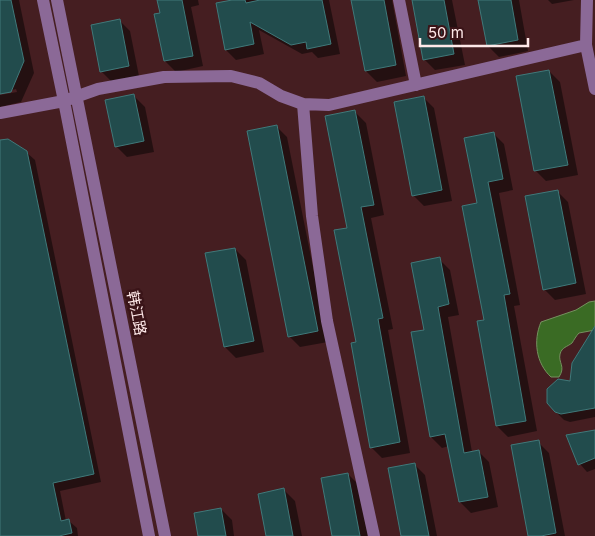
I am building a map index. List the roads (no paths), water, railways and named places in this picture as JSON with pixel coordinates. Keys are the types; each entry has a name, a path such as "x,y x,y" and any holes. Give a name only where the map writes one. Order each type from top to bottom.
{"street":[{"name":"韩江路","path":"43,0 149,536"},
{"name":"韩江路","path":"57,0 165,536"},
{"path":"399,0 416,85"},
{"path":"587,0 586,45 595,90"},
{"path":"0,113 64,101 98,89 164,77 231,76 259,83 281,96 303,104 329,105 586,45"},
{"path":"303,104 312,216 327,321 374,536"}]}
